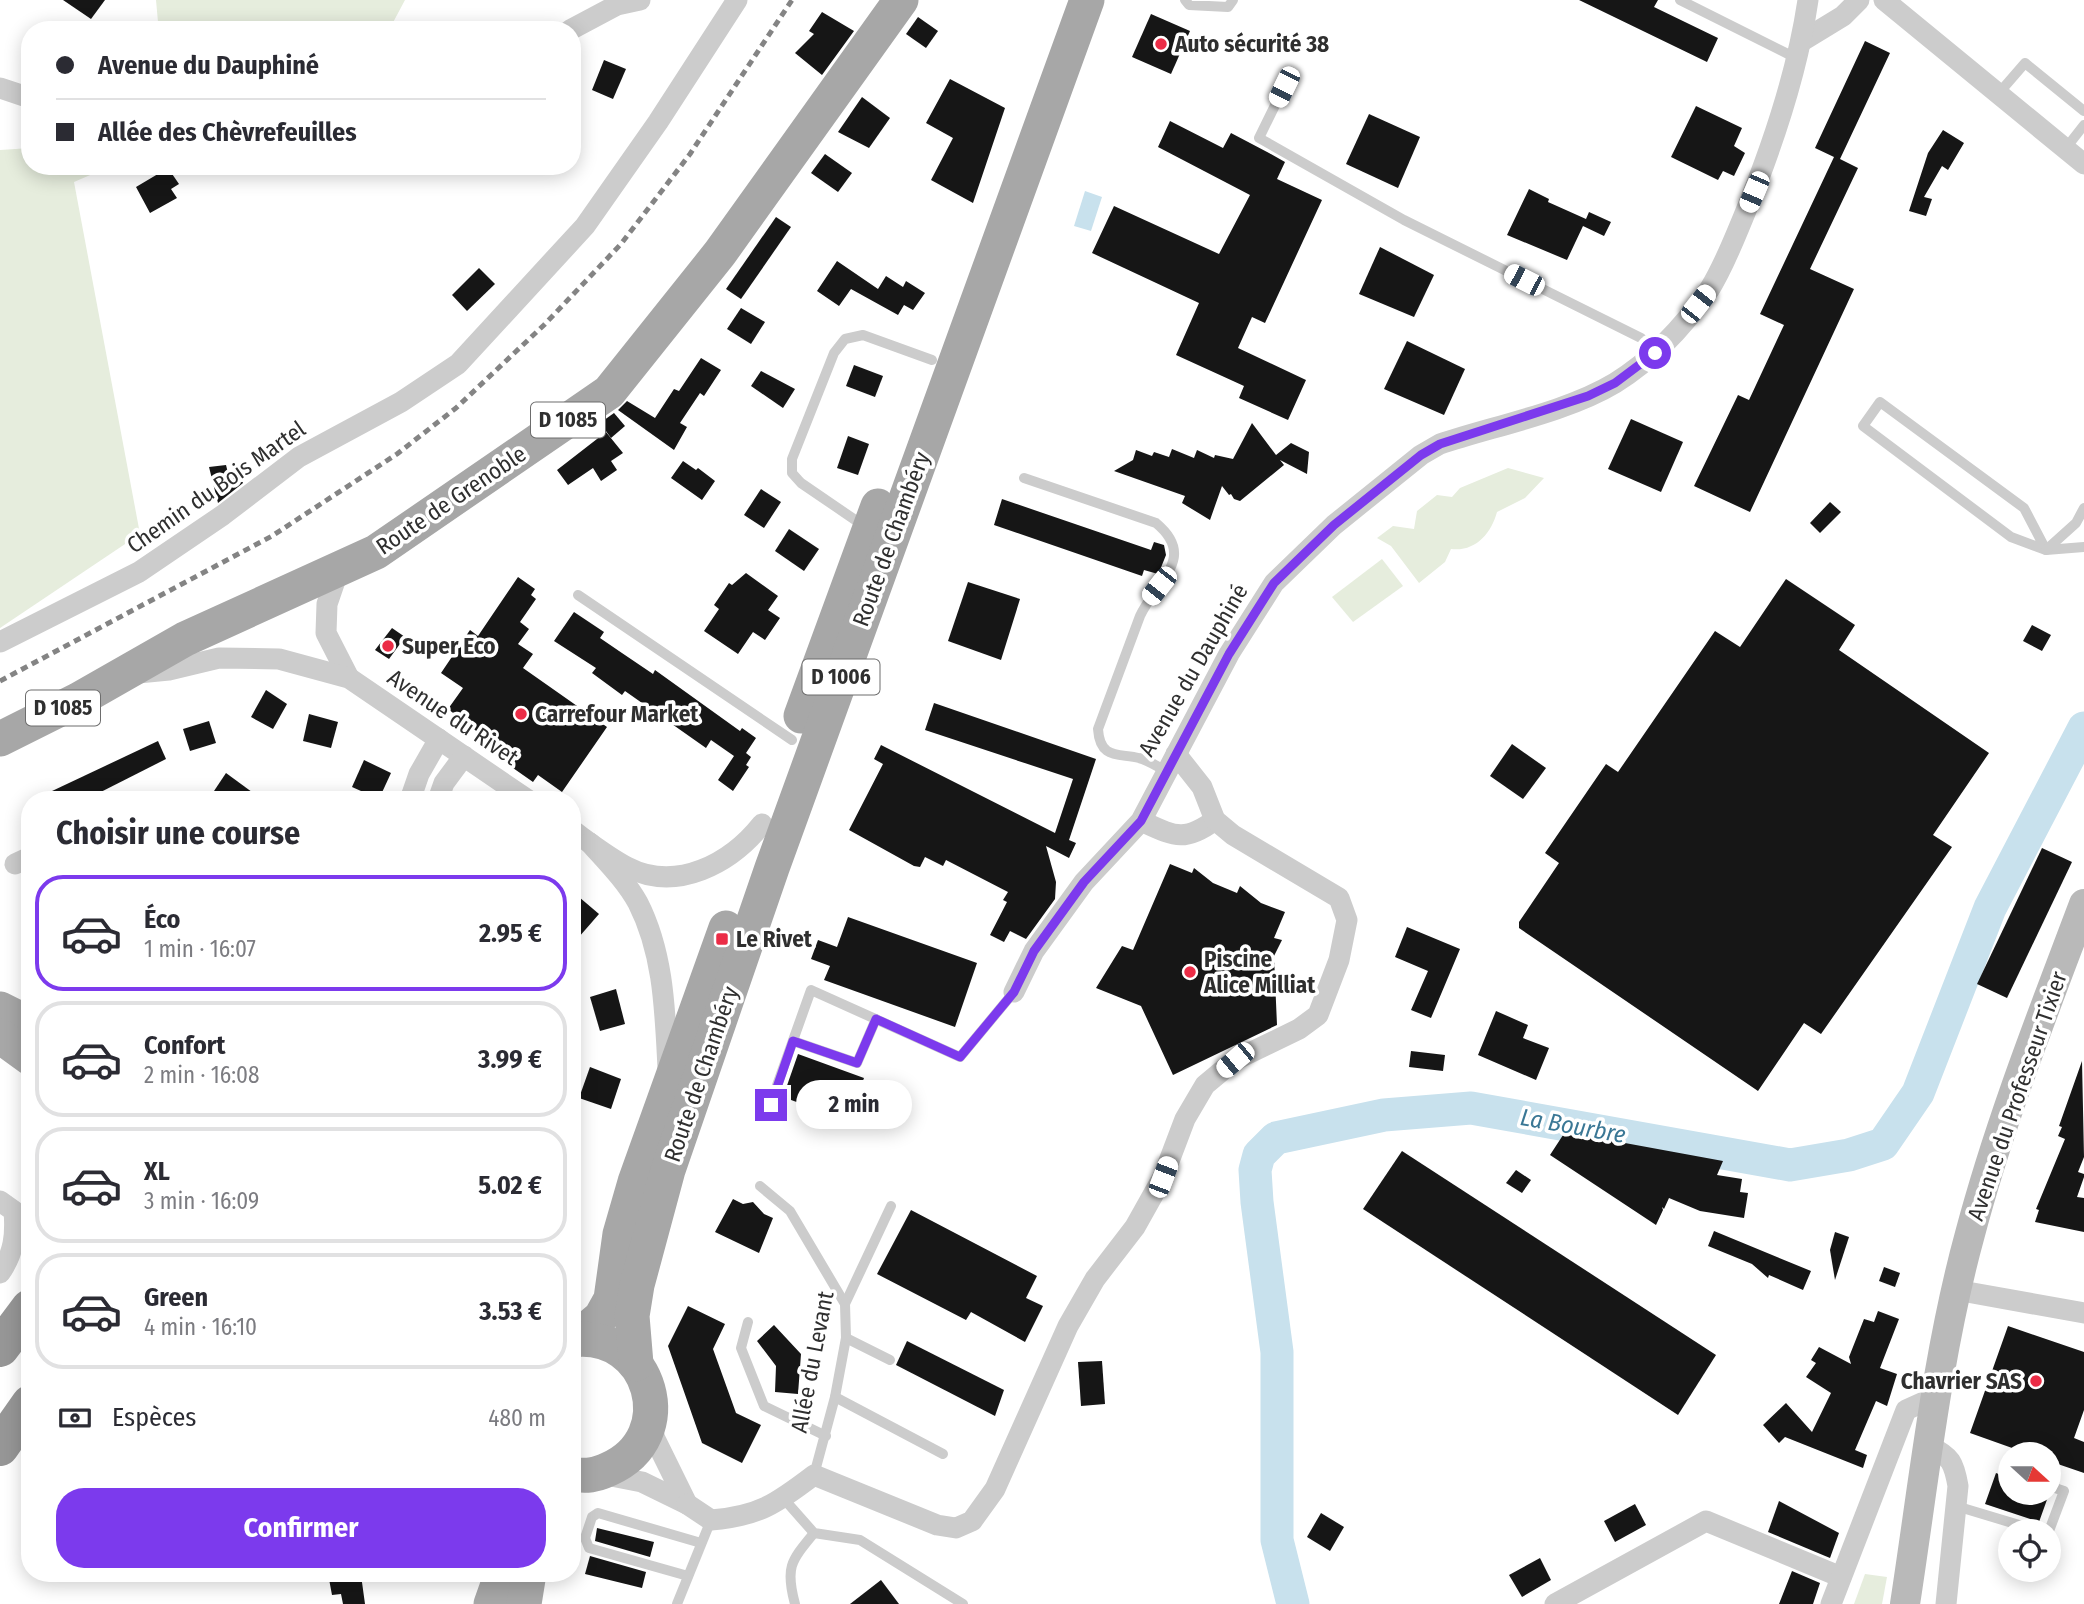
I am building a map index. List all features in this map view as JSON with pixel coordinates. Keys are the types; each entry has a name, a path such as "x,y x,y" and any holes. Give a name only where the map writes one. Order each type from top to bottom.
{"highway":[{"path":"0,1348 21,1320"},
{"path":"0,1447 21,1417"}],"main road":[{"name":"Route de Grenoble","path":"0,739 185,639 376,552 610,392 720,253 901,0"},
{"name":"Route de Chambéry","path":"581,1333 601,1317 611,1299 624,1221 635,1182 792,740 1065,0"},
{"name":"Route de Chambéry","path":"636,1364 632,1316 637,1285 668,1170 772,868 1087,0"},
{"name":"Avenue du Professeur Tixier","path":"1905,1604 1956,1290 1995,1146 2084,904"},
{"path":"0,1009 21,1020"},
{"path":"0,1036 21,1051"},
{"path":"581,1339 608,1343 624,1352 636,1364 646,1381 651,1402 650,1422 639,1445 622,1463 582,1477"},
{"path":"491,1604 499,1582"},
{"path":"524,1604 528,1582"}],"street":[{"path":"581,24 617,5 640,0"},
{"name":"Chemin du Bois Martel","path":"0,642 139,572 223,515 299,457 401,402 458,364 584,226 665,111 737,0"},
{"name":"Avenue du Dauphiné","path":"1014,992 1034,951 1084,882 1141,821 1229,654 1274,583 1334,525 1421,455 1440,444 1588,396 1615,383 1655,353 1682,324 1710,289 1735,239 1758,180 1800,50 1808,0"},
{"path":"1800,50 1859,0"},
{"path":"1885,0 2084,164"},
{"path":"0,88 21,94"},
{"name":"Avenue du Rivet","path":"339,569 327,604 326,633 349,678"},
{"name":"Avenue du Rivet","path":"124,674 169,670 219,658 279,660 349,678 515,791"},
{"path":"413,791 418,774 439,739"},
{"path":"441,791 464,756"},
{"path":"582,1477 642,1482 687,1504 711,1520 750,1515 784,1499 814,1475 937,1525 956,1528 972,1521 995,1489 1068,1326 1096,1279 1135,1227 1163,1177 1185,1119 1205,1085 1235,1060 1299,1029 1318,1015 1339,960 1347,920 1339,898 1233,835 1215,820 1202,787 1171,762"},
{"path":"1141,821 1168,834 1182,836 1197,834 1215,820"},
{"path":"581,836 628,868 649,875 672,876 695,873 723,861 746,845 762,824"},
{"path":"590,843 636,901 651,933 660,970 670,1086"},
{"path":"0,1201 14,1211 16,1238 9,1260 0,1273"},
{"path":"1956,1290 2084,1314"},
{"path":"1831,1604 1906,1410 1937,1396"},
{"path":"650,1422 687,1504"},
{"path":"1930,1446 1947,1455 1955,1470 1958,1486 1946,1604"},
{"path":"1555,1604 1706,1521 1841,1577"}],"lane":[{"path":"1185,0 1189,5 1228,6 1233,0"},
{"path":"1680,0 1800,50"},
{"path":"1999,93 2025,63 2084,111"},
{"path":"1284,87 1259,138 1404,220 1641,338 1655,353"},
{"path":"2066,148 2084,125"},
{"path":"869,530 801,483 792,473 792,459 834,354 845,339 863,335 932,360"},
{"path":"2046,550 2024,508 1880,402 1863,426 2011,537 2046,550 2084,547"},
{"path":"1024,478 1156,523 1172,539 1176,548 1174,561 1168,575 1147,602 1140,617 1098,729 1099,739 1111,753 1123,758 1171,762"},
{"path":"2046,550 2076,523 2084,508"},
{"path":"578,595 792,740"},
{"path":"771,1105 811,990 960,1057 1014,992"},
{"path":"793,1041 857,1063 876,1019"},
{"path":"760,1186 790,1211 845,1304"},
{"name":"Allée du Levant","path":"814,1475 826,1436 846,1338 845,1304 891,1206"},
{"path":"748,1322 741,1348 764,1406 826,1436"},
{"path":"846,1338 890,1360"},
{"path":"835,1397 943,1454"},
{"path":"784,1499 814,1533 860,1540 963,1604"},
{"path":"1956,1506 1999,1519"},
{"path":"688,1576 589,1548 585,1538 592,1517 598,1513 701,1543"},
{"path":"677,1604 711,1520"},
{"path":"795,1604 792,1591 792,1560 814,1533"}],"green space":[{"path":"156,0 405,0 394,21 158,21"},
{"path":"21,149 21,175 90,175 74,182 140,534 0,628 0,150"},
{"path":"1508,468 1544,478 1525,498 1497,512 1491,527 1481,540 1467,548 1451,549 1445,562 1419,583 1391,546 1377,538 1393,526 1414,529 1417,511 1437,495 1452,497 1460,488"},
{"path":"1382,559 1403,586 1353,622 1332,597"},
{"path":"1865,1574 1887,1577 1882,1604 1854,1604"}],"water":[{"path":"1085,191 1102,197 1091,231 1074,226"}],"building":[{"path":"63,0 105,0 91,19"},
{"path":"1579,0 1658,0 1654,7 1718,38 1707,62"},
{"path":"822,12 854,31 822,75 795,53 814,34 809,31"},
{"name":"Auto sécurité 38","path":"1151,14 1190,31 1171,74 1132,57"},
{"path":"918,17 938,31 926,48 906,34"},
{"path":"1865,41 1890,53 1840,159 1858,168 1810,269 1854,289 1750,512 1694,486 1738,395 1749,400 1784,325 1760,314 1834,157 1815,148"},
{"path":"604,60 626,69 613,99 592,90"},
{"path":"950,79 1005,108 973,203 931,180 953,138 926,123"},
{"path":"862,97 890,118 869,148 838,132"},
{"path":"1696,106 1742,128 1734,146 1745,153 1734,176 1723,171 1718,180 1671,157"},
{"path":"1369,114 1420,137 1398,188 1346,164"},
{"path":"1170,121 1223,148 1231,133 1285,162 1277,179 1322,200 1265,323 1252,317 1238,348 1306,380 1288,420 1239,398 1244,386 1176,355 1199,303 1092,253 1114,206 1219,254 1250,195 1158,147"},
{"path":"1943,130 1964,143 1948,170 1942,166 1924,197 1932,199 1926,216 1909,211 1928,153"},
{"path":"825,154 852,173 838,192 811,173"},
{"path":"156,175 173,175 179,184 171,189 177,198 150,213 136,187"},
{"path":"1529,189 1549,199 1548,202 1586,219 1589,212 1611,222 1604,236 1583,226 1567,260 1507,235"},
{"path":"776,217 791,227 741,299 726,289"},
{"path":"1380,247 1434,275 1414,317 1359,294"},
{"path":"837,261 878,289 886,276 903,287 906,281 925,293 913,310 904,305 898,315 851,289 839,306 817,291"},
{"path":"479,268 495,284 467,311 452,295"},
{"path":"741,308 765,322 751,344 727,329"},
{"path":"1407,341 1465,369 1444,415 1384,389"},
{"path":"701,358 721,370 704,396 700,393 680,423 687,427 674,450 618,410 627,401 655,418 674,389 679,391"},
{"path":"854,365 883,376 875,397 846,386"},
{"path":"761,371 795,389 783,408 751,386"},
{"path":"614,413 625,426 611,438 600,423"},
{"path":"1631,419 1683,442 1661,492 1608,469"},
{"path":"1252,423 1276,455 1291,443 1309,452 1307,474 1280,460 1284,465 1240,501 1229,495 1222,486 1210,520 1182,503 1185,496 1114,471 1133,460 1136,450 1152,456 1154,452 1169,457 1172,449 1194,458 1197,450 1214,458 1215,455 1233,459"},
{"path":"606,432 623,453 611,461 617,470 601,481 593,468 568,485 557,470"},
{"path":"848,436 869,444 858,475 837,468"},
{"path":"683,461 715,481 702,500 671,478"},
{"path":"226,465 228,473 241,468 243,483 218,503 209,467"},
{"path":"761,489 781,502 764,528 744,515"},
{"path":"1002,499 1151,550 1154,542 1164,545 1166,555 1158,574 1144,570 1142,576 994,525"},
{"path":"1830,502 1841,512 1820,533 1810,523"},
{"path":"789,529 819,549 804,571 775,551"},
{"path":"746,573 778,596 768,610 780,618 765,640 753,632 738,654 704,631 719,609 714,605 729,583 732,585"},
{"name":"Carrefour Market","path":"518,577 535,589 531,595 536,599 520,622 529,629 518,644 533,654 523,668 607,727 563,791 538,775 533,782 479,744 484,737 448,709 463,688 441,673 470,630 478,636"},
{"path":"1786,579 1855,625 1839,650 1989,753 1933,835 1952,847 1821,1034 1804,1023 1758,1091 1519,928 1519,922 1559,863 1545,853 1606,764 1618,772 1715,631 1740,647"},
{"path":"968,582 1020,599 1001,660 948,641"},
{"path":"574,612 604,632 600,638 653,674 655,670 740,731 742,728 756,738 746,753 751,757 746,765 749,767 733,791 718,780 734,756 711,740 706,748 625,691 622,695 592,673 596,668 554,641"},
{"path":"2032,625 2051,635 2042,651 2023,641"},
{"path":"392,628 405,637 389,659 375,650"},
{"path":"266,690 287,704 273,729 251,717"},
{"path":"934,703 1096,759 1069,840 1076,843 1069,858 1046,846 1056,882 1055,899 1026,939 1010,931 1004,942 990,935 1007,902 1003,900 1008,892 946,860 943,866 925,857 920,867 914,866 849,830 883,764 874,759 881,745 1055,833 1073,779 925,730"},
{"path":"309,714 338,722 331,748 303,741"},
{"path":"209,721 216,743 190,751 183,729"},
{"path":"158,741 166,759 103,791 52,791"},
{"path":"1512,744 1546,768 1523,799 1490,776"},
{"path":"364,760 391,773 383,791 361,791 352,787"},
{"path":"226,773 251,791 214,791"},
{"path":"2042,848 2072,862 2007,998 1977,984"},
{"name":"Piscine Alice Milliat","path":"1170,864 1192,873 1194,868 1213,883 1237,893 1240,886 1261,903 1285,912 1274,938 1282,940 1274,956 1277,1025 1173,1075 1141,1006 1096,988 1122,946 1133,950"},
{"path":"581,899 599,914 581,935"},
{"path":"848,917 977,963 955,1027 824,980 830,966 811,959 818,940 837,947"},
{"path":"1407,927 1460,949 1431,1018 1411,1010 1428,971 1395,957"},
{"path":"616,989 625,1024 600,1031 590,997"},
{"path":"1496,1011 1528,1025 1523,1038 1549,1048 1536,1080 1478,1055"},
{"path":"1411,1051 1445,1055 1443,1071 1409,1067"},
{"path":"798,1054 864,1078 848,1121 783,1097"},
{"path":"2082,1061 2084,1157 2078,1172 2084,1174 2084,1177 2077,1197 2084,1198 2084,1232 2035,1222 2039,1210 2036,1209 2065,1139 2058,1136 2062,1127 2059,1126"},
{"path":"590,1067 621,1079 611,1109 581,1099"},
{"path":"1565,1132 1723,1161 1717,1175 1742,1179 1740,1192 1748,1193 1744,1218 1700,1211 1669,1198 1664,1209 1662,1207 1656,1225 1550,1155"},
{"path":"1402,1151 1716,1355 1678,1415 1363,1209"},
{"path":"1516,1170 1531,1180 1522,1193 1506,1183"},
{"path":"733,1199 743,1204 753,1202 764,1214 773,1218 759,1253 715,1232"},
{"path":"911,1210 1037,1276 1026,1298 1043,1306 1025,1342 971,1312 966,1320 877,1274"},
{"path":"1714,1231 1811,1271 1803,1290 1769,1275 1768,1278 1752,1264 1708,1246"},
{"path":"1835,1232 1849,1237 1835,1280 1830,1250"},
{"path":"1884,1267 1900,1273 1895,1287 1879,1281"},
{"path":"688,1306 725,1324 713,1349 736,1413 761,1425 742,1463 702,1443 668,1346"},
{"path":"1878,1311 1899,1319 1880,1368 1897,1374 1887,1406 1876,1401 1855,1450 1867,1455 1863,1468 1785,1437 1779,1443 1763,1425 1786,1403 1812,1432 1831,1393 1806,1377 1816,1363 1811,1360 1819,1347 1851,1364 1849,1357 1864,1319 1874,1322"},
{"path":"774,1325 801,1354 798,1394 775,1392 776,1366 757,1341"},
{"name":"Chavrier SAS","path":"2008,1326 2084,1352 2084,1410 2074,1438 2084,1442 2084,1473 2062,1465 2062,1442 1998,1443 1970,1433"},
{"path":"907,1341 1004,1390 995,1416 896,1365"},
{"path":"1102,1361 1105,1404 1081,1406 1078,1362"},
{"path":"1996,1473 1998,1505 2045,1505 2040,1519 2030,1519 1985,1504"},
{"path":"1779,1501 1839,1533 1830,1558 1768,1532"},
{"path":"1635,1504 1646,1525 1615,1542 1604,1521"},
{"path":"1321,1513 1344,1527 1330,1551 1307,1537"},
{"path":"597,1528 654,1542 650,1557 595,1541"},
{"path":"590,1556 646,1572 642,1588 585,1574"},
{"path":"1540,1558 1551,1580 1522,1597 1509,1575"},
{"path":"1792,1571 1820,1583 1813,1604 1779,1604"},
{"path":"881,1580 899,1604 850,1604"},
{"path":"330,1582 362,1582 365,1604 343,1604 341,1594 332,1595"}],"waterway":[{"name":"La Bourbre","path":"1293,1604 1277,1540 1277,1352 1257,1202 1255,1170 1259,1155 1276,1138 1384,1115 1471,1108 1790,1165 1849,1155 1883,1144 1918,1093 1990,908 2084,728"}],"railway":[{"path":"0,681 272,536 397,454 456,408 544,325 621,244 690,154 792,0"}],"place":[{"name":"Auto sécurité 38","path":"1161,44"},
{"name":"Super Eco","path":"388,646"},
{"name":"Carrefour Market","path":"521,714"},
{"name":"Le Rivet","path":"722,939"},
{"name":"Piscine Alice Milliat","path":"1190,972"},
{"name":"Chavrier SAS","path":"2036,1381"}],"route":[{"path":"771,1105 793,1041 857,1063 876,1019 960,1057 1014,992 1034,951 1084,882 1141,821 1229,654 1274,583 1334,525 1421,455 1440,444 1588,396 1615,383 1655,353"}]}
